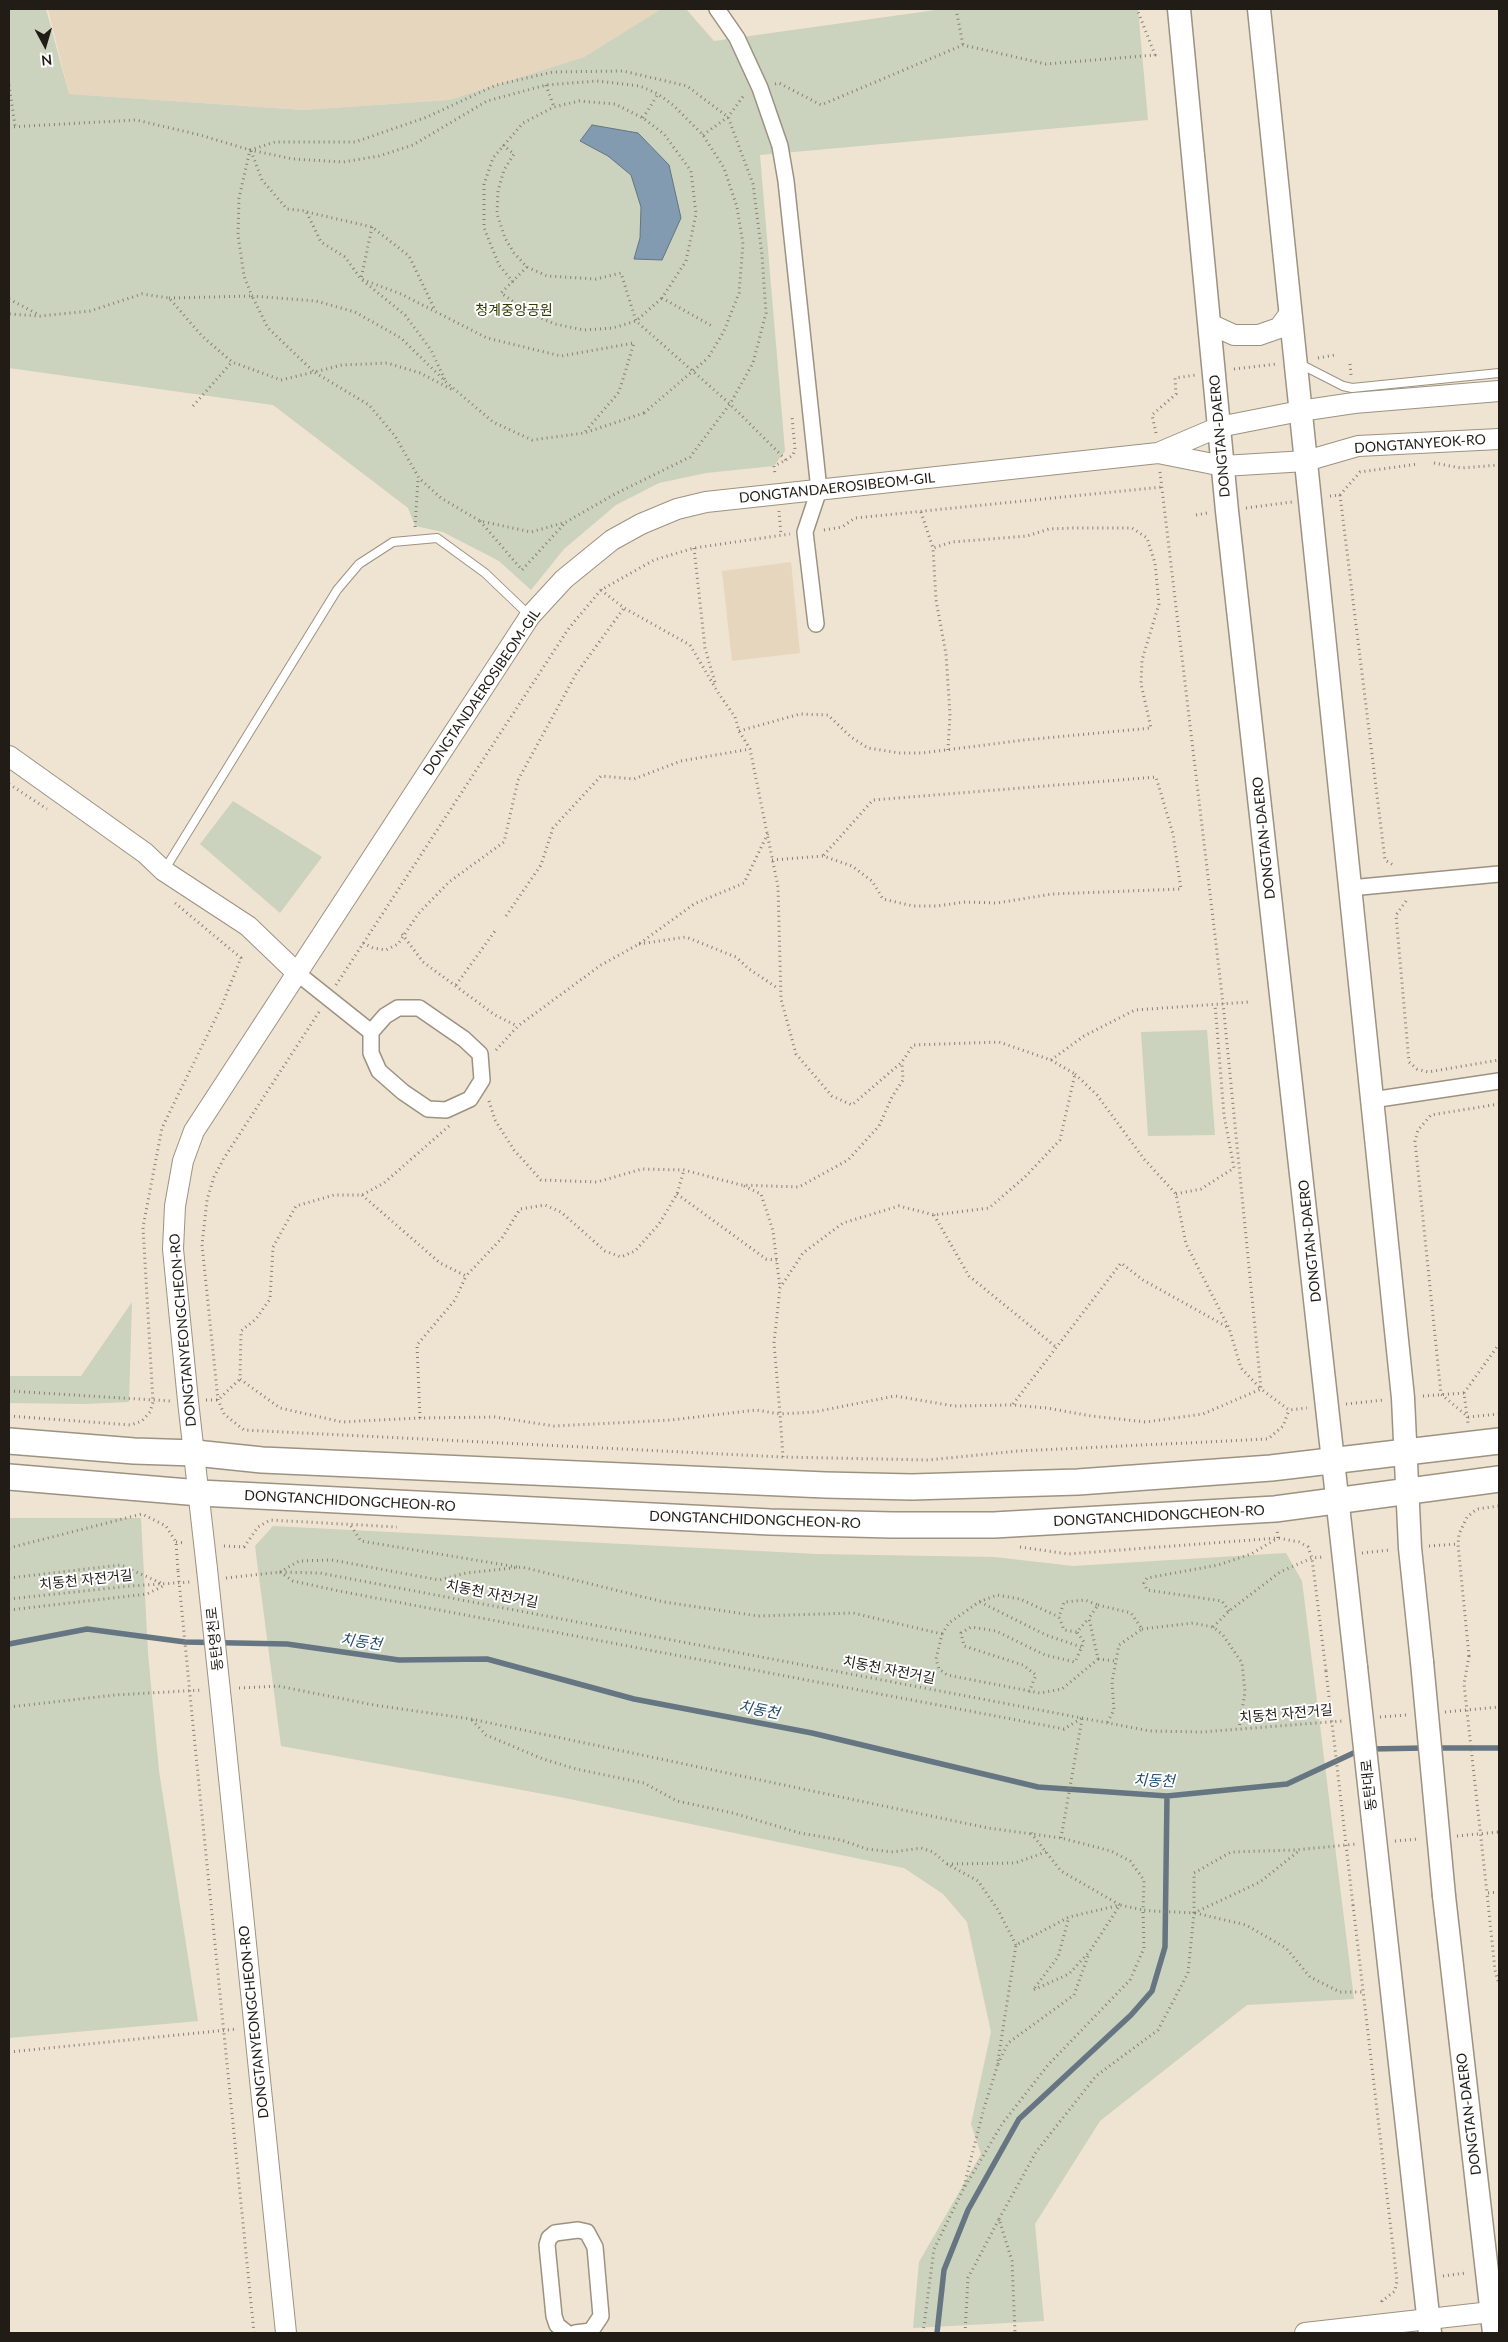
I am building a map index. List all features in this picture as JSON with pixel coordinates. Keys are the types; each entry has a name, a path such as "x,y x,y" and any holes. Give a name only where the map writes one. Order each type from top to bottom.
{"main road":[{"name":"DONGTAN-DAERO","path":"1179,9 1223,466 1356,1667"},
{"path":"1259,9 1402,1398 1410,1548"},
{"path":"9,1441 134,1452 194,1453 262,1460 825,1485 912,1487 1078,1482 1334,1461 1499,1441"},
{"name":"DONGTANCHIDONGCHEON-RO","path":"9,1477 200,1493 770,1522 892,1525 994,1525 1275,1509 1499,1479"},
{"name":"DONGTAN-DAERO","path":"1410,1548 1444,1896 1487,2271 1495,2319"},
{"name":"동탄대로","path":"1356,1667 1424,2278"},
{"path":"1424,2278 1430,2326"}],"street":[{"path":"718,9 736,38 760,88 780,146 786,181 818,490 805,532 816,624"},
{"path":"1210,324 1234,335 1258,335 1279,328 1290,313"},
{"name":"DONGTANDAEROSIBEOM-GIL","path":"1158,454 1220,427 1300,411 1354,403 1499,392"},
{"name":"DONGTANYEOK-RO","path":"1223,466 1306,461 1358,446 1499,439"},
{"name":"DONGTANDAEROSIBEOM-GIL","path":"297,973 530,616 564,579 587,559 612,540 641,524 677,509 706,502 1158,454 1223,466"},
{"path":"9,756 145,853 164,871 248,926 297,973 371,1032"},
{"path":"1350,888 1499,874"},
{"name":"DONGTANYEONGCHEON-RO","path":"208,1569 173,1249 175,1206 183,1161 194,1131 297,973"},
{"path":"398,1008 418,1008 464,1039 480,1054 482,1080 470,1099 446,1110 428,1109 403,1092 379,1071 371,1053 371,1032 385,1016 398,1008"},
{"path":"1372,1100 1499,1081"},
{"name":"동탄영천로","path":"208,1569 222,1710"},
{"name":"DONGTANYEONGCHEON-RO","path":"222,1710 286,2333"},
{"path":"567,2333 557,2325 554,2316 547,2245 549,2238 555,2233 566,2230 587,2232 595,2247 601,2316 592,2331 575,2333"},
{"path":"1306,2333 1430,2326 1495,2319"}],"lane":[{"path":"1295,361 1343,386 1352,388 1499,373"},
{"path":"164,871 337,590 359,564 393,542 437,538 485,573 530,616"}],"path":[{"path":"956,9 962,45"},
{"path":"703,135 728,117 745,93 779,83 821,105 962,45 1046,64 1155,54 1137,9"},
{"path":"250,150 275,142 355,142 427,117 496,85 553,72 623,71 687,86 728,117 753,184 762,255 766,313 753,363 730,404 690,457 614,494 566,522 531,532 480,522"},
{"path":"9,127 136,120 200,135 250,150 293,159 343,162 379,156 414,145 487,101 546,85 596,82 640,86 658,94 673,105 703,135 724,168 737,207 743,244 739,293 724,331 708,358 644,414 584,434 532,440 493,422 446,382 400,338 355,312 316,301 252,296 170,298 142,294 90,311 40,316 9,314"},
{"path":"9,84 15,126"},
{"path":"546,85 554,107"},
{"path":"742,85 748,101"},
{"path":"643,118 658,94"},
{"path":"513,282 499,265 484,228 484,184 493,158 523,124 554,107 579,101 615,104 643,118 664,134 690,171 696,214 686,261 662,298 636,321 613,328 584,330 555,324 531,314 501,293 513,282 527,267"},
{"path":"503,145 514,154 504,170 498,191 497,214 505,238 514,253 527,267 547,276 570,279 596,279 621,273 636,321 730,404 786,460"},
{"path":"250,150 262,180 287,209 306,211 372,227 409,256 436,310"},
{"path":"250,150 239,198 238,235 244,276 268,328 314,372 369,405 395,436 418,478 441,498 480,522 522,570 566,522"},
{"path":"306,211 321,242 346,257 361,279 405,315 431,350 446,382"},
{"path":"361,279 372,227"},
{"path":"361,279 436,310 486,338 561,356 634,343 619,392 584,434"},
{"path":"170,298 202,336 232,362 281,380 342,365 387,363 420,373 460,394"},
{"path":"662,298 712,326"},
{"path":"9,299 40,316"},
{"path":"193,406 232,362"},
{"path":"1350,364 1351,372"},
{"path":"1155,426 1152,415 1176,394 1175,378"},
{"path":"774,466 793,455 795,449 792,409"},
{"path":"1431,462 1461,468 1499,465"},
{"path":"1398,868 1384,860 1340,495 1360,472 1422,464"},
{"path":"414,540 418,478"},
{"path":"600,590 624,608 690,645 735,717 739,731 750,749 778,886 779,989 796,1054 832,1096 852,1104 902,1062 913,1045 999,1042 1051,1060 1075,1074 1097,1095 1144,1159 1176,1194 1186,1244 1228,1328 1241,1368 1261,1389 1289,1410 1282,1426 1268,1439 1018,1451 928,1460 783,1457 258,1433 244,1430 234,1424 224,1414 218,1400 202,1245 209,1193 214,1177 224,1158 569,628 600,590 654,560 694,548 842,527 855,518 1162,487 1222,1003 1261,1389"},
{"path":"1196,515 1310,499"},
{"path":"921,512 933,548 936,600 946,654 950,706 948,750"},
{"path":"739,731 800,714 828,716 851,737 868,748 899,753 948,750 1151,728 1141,684 1142,660 1159,604 1156,563 1147,538 1132,528 1049,529 1027,536 952,542 933,548"},
{"path":"694,548 705,648 719,694"},
{"path":"364,943 373,948 386,950 398,944 402,934 418,914 448,882 504,842 518,780 576,674 624,608"},
{"path":"506,916 541,865 553,828 601,776 634,779 681,762 750,749"},
{"path":"772,860 823,856 852,866 872,882 883,899 913,906 938,906 965,902 997,903 1052,894 1181,889 1172,834 1156,777 873,800 823,856"},
{"path":"9,784 48,810"},
{"path":"495,1051 518,1026 601,966 639,944 694,904 744,884 768,833"},
{"path":"9,1416 131,1425 142,1421 150,1412 153,1402 143,1227 162,1128 222,1005 241,958 170,899"},
{"path":"1414,900 1405,901 1396,915 1409,1062 1417,1069 1428,1072 1499,1060"},
{"path":"456,986 495,931"},
{"path":"402,934 423,962 495,1015 518,1026"},
{"path":"639,944 686,938 736,957 749,969 779,989"},
{"path":"1051,1060 1084,1036 1135,1010 1249,1002"},
{"path":"1176,1194 1201,1190 1234,1168 1224,1115 1215,1004"},
{"path":"741,1185 799,1187 848,1160 879,1126 892,1097 903,1080 902,1062"},
{"path":"780,1288 803,1253 843,1223 899,1206 934,1215 988,1208 1025,1177 1060,1140 1075,1074"},
{"path":"487,1097 495,1120 514,1150 541,1180 597,1182 642,1170 684,1170 741,1185 761,1194 774,1231 778,1260 780,1288 774,1343 783,1457"},
{"path":"1499,1104 1431,1115 1418,1130 1415,1141 1441,1394 1468,1417 1499,1414"},
{"path":"218,1400 240,1379 241,1331 256,1319 270,1298 273,1247 296,1206 334,1195 362,1195 384,1183 456,1120"},
{"path":"420,1418 417,1345 455,1300 466,1276 502,1238 520,1209 545,1205 561,1212 605,1251 621,1257 635,1251 659,1224 677,1194 684,1170"},
{"path":"677,1194 766,1259 778,1260"},
{"path":"362,1195 440,1263 466,1276"},
{"path":"934,1215 969,1276 1056,1347"},
{"path":"1012,1405 1121,1263 1143,1280 1228,1328"},
{"path":"1468,1417 1464,1393 1499,1344"},
{"path":"240,1379 280,1408 342,1422 495,1417 554,1426 671,1420 756,1410 780,1414 814,1412 895,1396 954,1406 1012,1405 1146,1422 1203,1414 1261,1389"},
{"path":"9,1391 106,1396 153,1402"},
{"path":"1441,1394 1464,1393"},
{"path":"1499,1506 1477,1509 1467,1517 1462,1526 1458,1544 1469,1656 1464,1684 1495,1970 1499,1985"},
{"path":"9,1548 142,1514 166,1526 176,1542 254,2333"},
{"path":"351,1525 360,1541 522,1567 683,1605 758,1616 853,1612 942,1634"},
{"path":"1229,1611 1222,1601 1147,1590 1144,1583 1147,1578 1218,1565 1250,1554 1278,1538"},
{"path":"1213,1627 1229,1611 1280,1572 1312,1558 1458,1544"},
{"path":"522,1567 466,1573 439,1580 332,1560 299,1561 280,1572 293,1581 339,1591 1064,1729 1082,1718"},
{"path":"9,1578 121,1565 166,1585"},
{"name":"치동천 자전거길","path":"280,1572 320,1573 1150,1731 1202,1732 1240,1730 1345,1720"},
{"path":"9,1610 147,1594 166,1585"},
{"name":"치동천 자전거길","path":"9,1598 130,1586 166,1585"},
{"path":"1059,1617 1020,1599 1007,1596 998,1595 979,1602 949,1623 942,1634 936,1659 939,1669 947,1676 1029,1692 1052,1692 1062,1689 1098,1659 1116,1662"},
{"path":"1029,1692 1036,1675 1023,1665 964,1646 961,1633 970,1627 996,1631 1045,1655 1075,1662 1084,1642 1077,1632 1064,1630 1059,1617 1064,1602 1085,1600 1131,1613 1142,1629"},
{"path":"979,1602 1046,1635 1082,1647"},
{"path":"1077,1632 1098,1605"},
{"path":"1089,1618 1098,1659"},
{"path":"1108,1723 1114,1710 1112,1682 1119,1645 1142,1629 1193,1623 1213,1627 1223,1635 1242,1662 1245,1692 1240,1730"},
{"path":"1326,1670 1397,2281 1394,2291 1382,2301"},
{"path":"230,1688 278,1686 374,1705 472,1719 988,1828 1031,1832 1061,1838 1110,1851 1130,1861 1144,1880 1142,1910 1144,1948 1130,1980 1048,2065 1002,2124 963,2190 934,2249 922,2333"},
{"path":"9,1707 115,1695 211,1690"},
{"path":"1442,1712 1499,1707"},
{"path":"1374,1718 1413,1715"},
{"path":"1061,1838 1070,1798 1082,1718"},
{"path":"472,1719 486,1735 544,1759 576,1769 644,1783 677,1801 733,1813 800,1834 841,1840 867,1849 893,1852 921,1848 932,1852 978,1882 998,1910 1016,1945 997,2068"},
{"path":"1031,1832 1061,1871 1120,1905 1142,1910 1194,1913 1246,1925 1286,1948 1310,1977 1340,1992 1363,1992"},
{"path":"1450,1836 1499,1832"},
{"path":"1390,1841 1420,1839"},
{"path":"965,2333 968,2278 1036,2152 1096,2076 1158,2030 1188,1973 1194,1913 1194,1873 1232,1852 1361,1844"},
{"path":"1194,1913 1260,1882 1302,1849"},
{"path":"948,1864 1015,1863 1046,1852"},
{"path":"1487,1893 1499,1892"},
{"path":"1016,1945 1069,1917 1120,1905"},
{"path":"1069,1917 1058,1957 1033,1990 1069,1974 1089,1953 1120,1905"},
{"path":"963,2190 984,2108 997,2068 1008,2044 1074,1995 1089,1953"},
{"path":"9,2052 255,2027"},
{"path":"999,2219 1012,2261 1015,2333"},
{"path":"1397,2281 1487,2271"}],"shaded area":[{"path":"48,9 661,9 584,57 449,100 303,110 69,94"},
{"path":"791,562 800,653 732,661 722,571"}],"green space":[{"name":"청계중앙공원","path":"9,9 46,9 69,94 303,110 449,100 584,57 661,9 686,9 714,41 943,9 1138,9 1148,120 760,155 785,451 774,466 706,473 659,483 616,505 564,549 531,590 499,561 443,532 415,526 408,508 273,405 9,368"},
{"path":"233,801 322,857 280,913 200,844"},
{"path":"1207,1030 1215,1135 1148,1136 1141,1032"},
{"path":"132,1302 129,1402 84,1404 9,1403 9,1376 81,1376"},
{"path":"9,1518 141,1518 148,1653 159,1771 198,2021 9,2038"},
{"path":"273,1526 817,1554 994,1557 1073,1566 1286,1553 1302,1581 1354,1999 1247,2005 1100,2121 1035,2224 1044,2321 913,2328 919,2262 981,2154 971,2124 991,2032 967,1922 943,1894 904,1868 560,1797 281,1746 255,1546"}],"water":[{"path":"592,125 638,133 669,165 681,218 662,260 634,259 640,238 641,207 631,175 608,156 580,141"}],"waterway":[{"name":"치동천","path":"9,1644 87,1629 185,1642 287,1644 399,1660 487,1659 634,1699 812,1733 1038,1787 1167,1796 1287,1784 1360,1750"},
{"name":"치동천","path":"1371,1749 1424,1748"},
{"name":"치동천","path":"1436,1748 1499,1748"},
{"path":"937,2333 944,2270 968,2210 1019,2119 1131,2015 1152,1991 1165,1947 1167,1796"}]}
